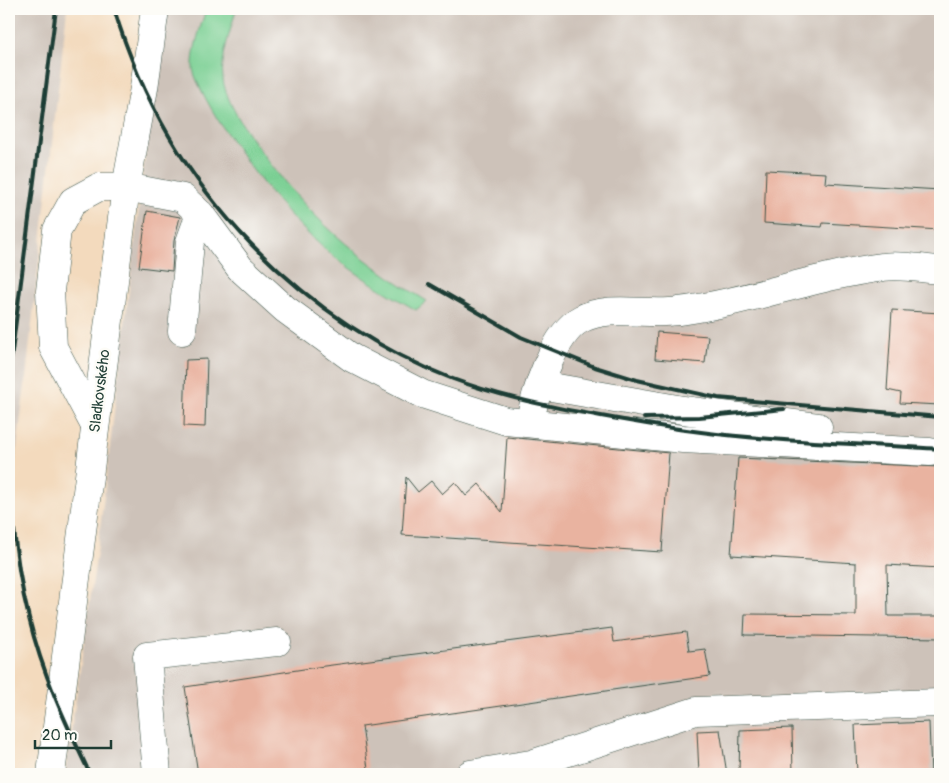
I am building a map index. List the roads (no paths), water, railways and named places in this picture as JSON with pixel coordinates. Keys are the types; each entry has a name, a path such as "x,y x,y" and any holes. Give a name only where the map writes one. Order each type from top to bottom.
{"street":[{"name":"Sladkovského","path":"50,774 126,187 144,88 155,9"},
{"path":"95,426 53,347 50,291 57,230 73,201 99,187 126,187 183,198 200,214 218,240 247,274 285,309 352,358 422,394 506,420 530,423 683,438 930,452"},
{"path":"182,331 190,242 200,214"},
{"path":"530,423 533,403 565,333 581,319 610,311 678,312 885,266 940,270"},
{"path":"540,385 683,410 818,428"},
{"path":"157,774 147,656 277,642"},
{"path":"470,774 531,764 696,711 940,703"}],"railway":[{"path":"9,375 56,9"},
{"path":"114,9 125,42 152,105 187,164 206,192 228,219 273,265 320,305 397,354 453,379 489,391 545,405 626,420 689,430 761,438 940,449"},
{"path":"429,284 521,337 595,367 637,380 718,398 940,417"},
{"path":"9,415 11,368"},
{"path":"644,418 699,417 784,409"},
{"path":"9,418 13,519 23,593 34,638 48,678 90,774"}]}
